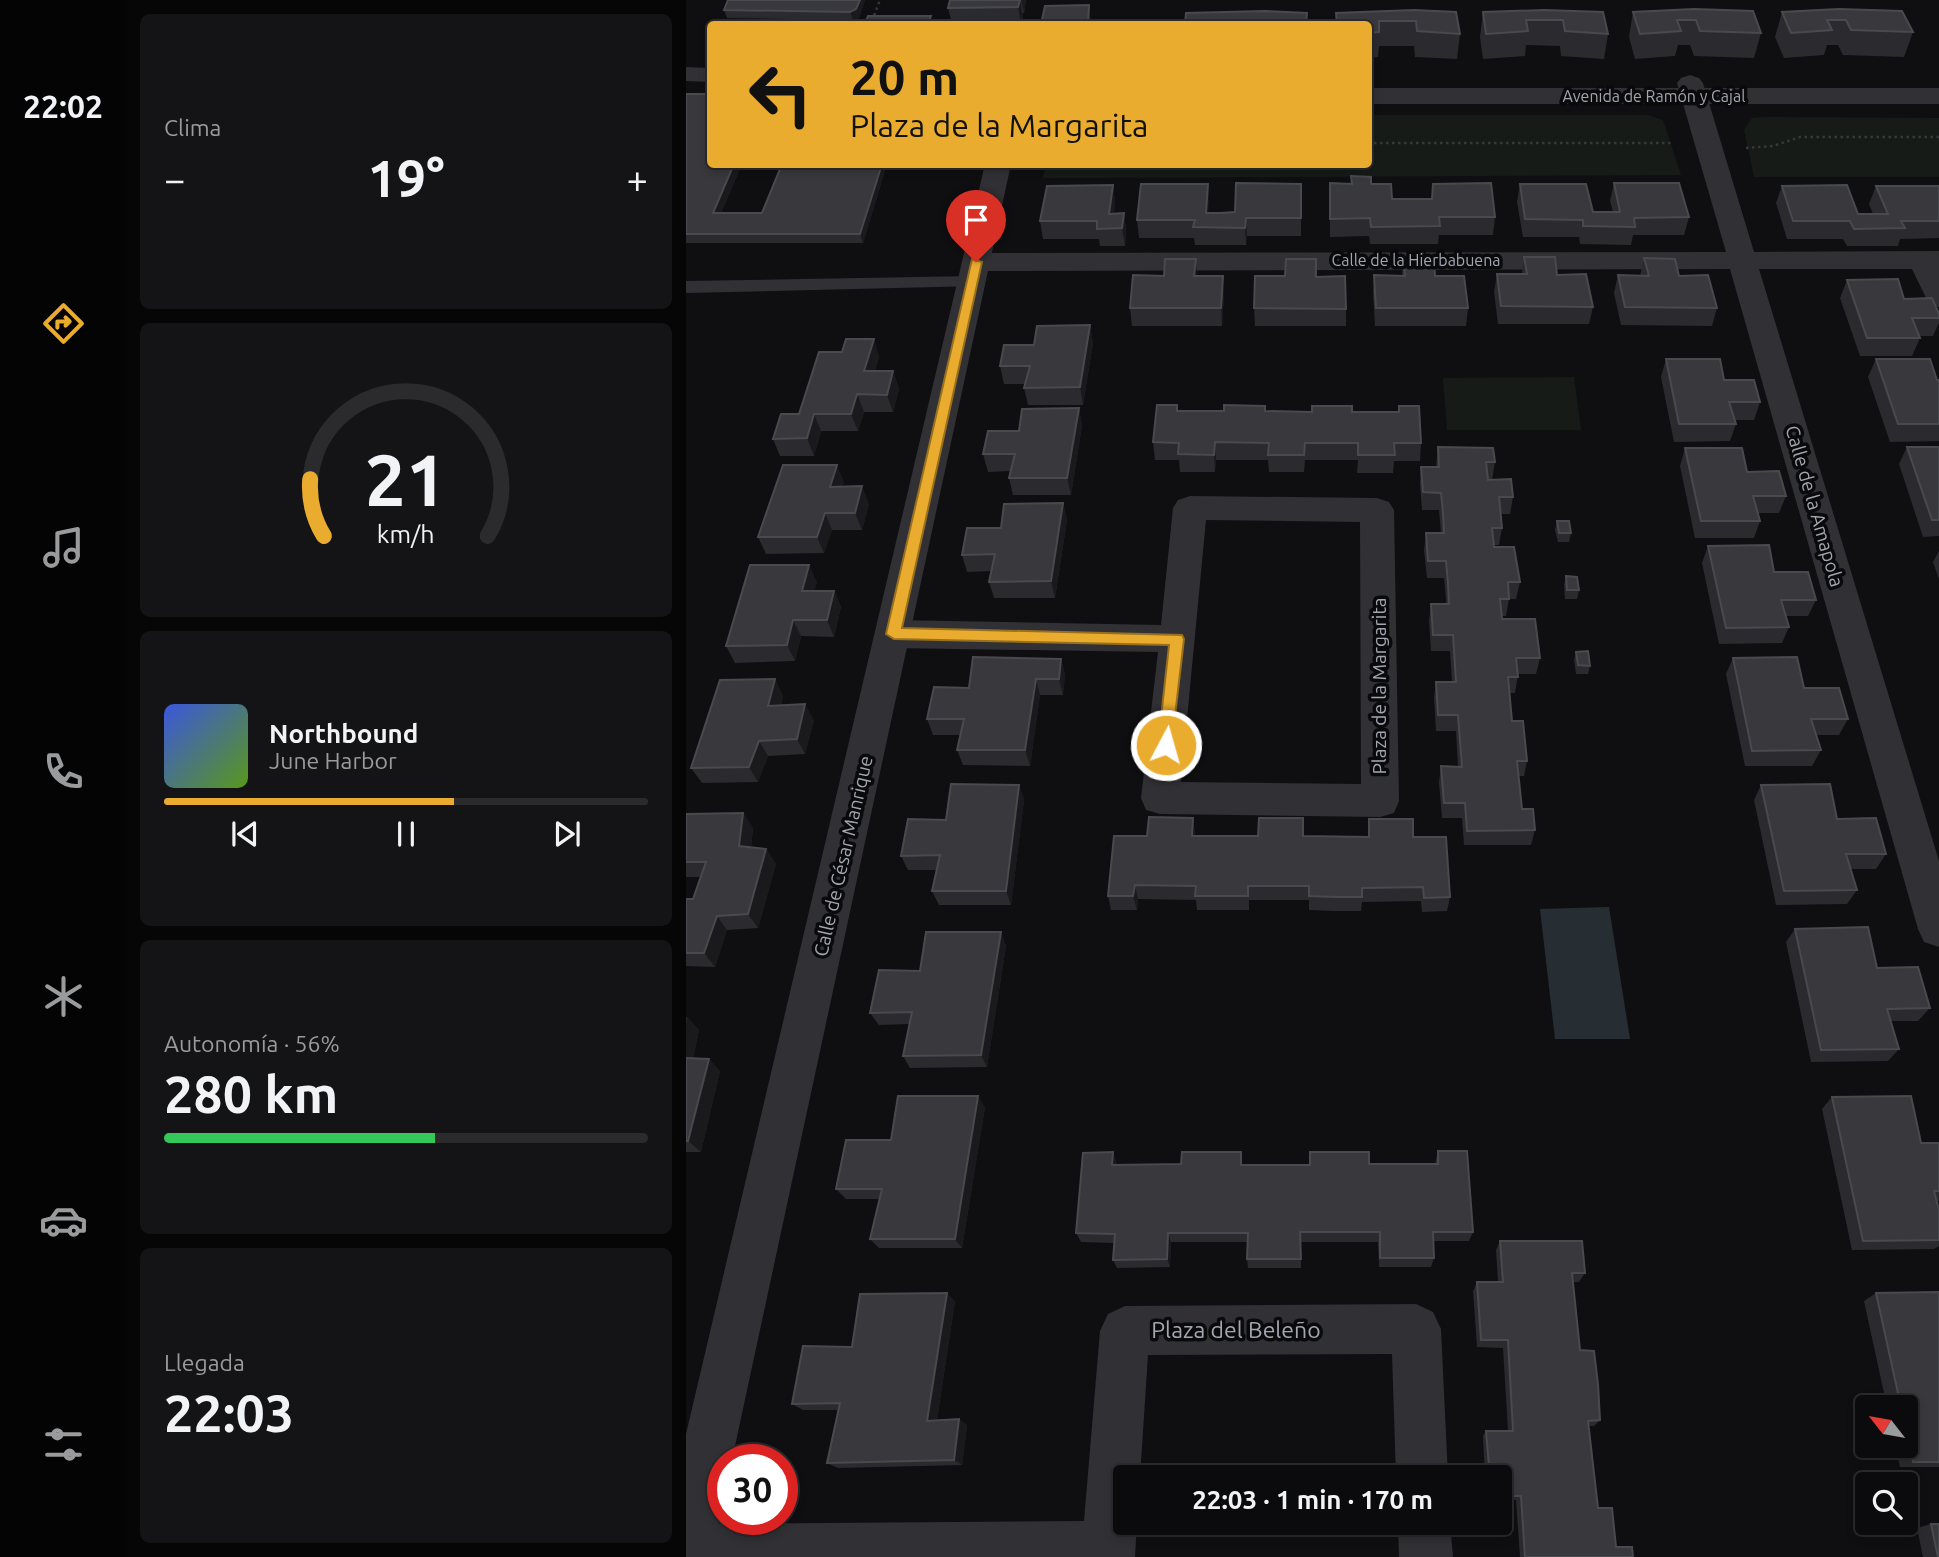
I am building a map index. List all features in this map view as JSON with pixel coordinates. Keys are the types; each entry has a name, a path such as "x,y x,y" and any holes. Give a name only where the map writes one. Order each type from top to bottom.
{"street":[{"path":"686,74 707,75"},
{"name":"Avenida de Ramón y Cajal","path":"1372,96 1939,83"},
{"name":"Avenida de Ramón y Cajal","path":"1372,84 1939,96"},
{"name":"Calle de la Amapola","path":"1692,89 1939,929"},
{"name":"Calle de César Manrique","path":"686,1549 997,168"},
{"path":"1931,260 1939,298"},
{"name":"Calle de la Hierbabuena","path":"974,272 1931,260"},
{"name":"Plaza de la Margarita","path":"1190,508 1377,510 1380,801 1160,798 1177,639 1190,508"},
{"path":"894,634 1177,639"},
{"name":"Plaza del Beleño","path":"1115,1465 1125,1331 1416,1329 1422,1465"},
{"name":"Plaza del Beleño","path":"686,1549 1109,1552 1113,1497"},
{"path":"1425,1535 1426,1557"}],"lane":[{"path":"686,287 974,272"}],"path":[{"path":"871,21 880,0"},
{"path":"1741,148 1773,146 1800,136 1939,137"},
{"path":"1372,143 1679,143"}],"shaded area":[{"path":"1372,115 1648,115 1663,120 1681,175 1043,178 1045,168 1372,168"},
{"path":"1752,118 1939,118 1939,177 1754,177 1744,130"},
{"path":"1574,377 1581,430 1447,430 1443,378"},
{"path":"1609,907 1630,1039 1555,1039 1540,909"}],"building":[{"path":"728,0 860,0 856,9 850,12 724,10"},
{"path":"950,0 1020,0 1018,7 948,8"},
{"path":"1089,5 1088,21 1042,21 1045,6"},
{"path":"1694,9 1753,11 1761,33 1700,31 1696,20 1677,20 1681,31 1640,34 1633,12"},
{"path":"1839,9 1902,11 1913,32 1851,30 1846,20 1827,20 1832,30 1791,33 1782,12"},
{"path":"1414,10 1456,12 1460,34 1417,31 1416,21 1379,21 1379,32 1372,33 1372,21 1337,21 1336,13"},
{"path":"1483,12 1603,12 1608,34 1565,31 1563,20 1526,20 1528,31 1486,34"},
{"path":"1186,13 1307,13 1306,21 1185,21"},
{"path":"868,16 931,16 929,21 866,21"},
{"path":"686,94 707,94 707,168 732,168 713,213 762,213 780,168 881,168 860,234 686,234"},
{"path":"1351,176 1371,177 1371,184 1391,184 1392,199 1432,199 1433,184 1491,183 1495,217 1439,217 1440,226 1371,227 1370,218 1330,219 1330,183 1352,184"},
{"path":"1236,183 1301,184 1301,218 1246,218 1245,228 1193,227 1195,220 1137,220 1141,184 1208,184 1206,213 1221,213 1235,212"},
{"path":"1614,183 1679,183 1689,217 1634,218 1635,227 1583,226 1583,220 1525,219 1520,184 1586,184 1593,212 1620,212"},
{"path":"1113,185 1109,214 1124,213 1122,228 1097,229 1097,221 1040,221 1047,186"},
{"path":"1847,185 1858,214 1888,214 1876,186 1939,186 1939,221 1901,221 1905,228 1854,229 1850,221 1793,221 1782,186"},
{"path":"1524,257 1555,257 1557,275 1586,274 1593,307 1501,306 1497,274 1527,274"},
{"path":"1644,258 1675,259 1679,276 1708,275 1717,308 1625,307 1618,275 1649,276"},
{"path":"1165,259 1196,259 1194,276 1223,276 1221,308 1130,308 1133,275 1164,276"},
{"path":"1286,259 1316,259 1316,277 1345,276 1346,309 1254,308 1255,276 1285,276"},
{"path":"1403,259 1434,259 1435,276 1464,276 1468,308 1376,308 1374,275 1405,276"},
{"path":"1898,279 1904,299 1932,298 1939,318 1912,318 1920,338 1867,338 1847,280"},
{"path":"1090,325 1080,387 1024,388 1030,366 1000,366 1004,345 1034,345 1037,326"},
{"path":"846,339 874,339 864,371 893,371 887,395 857,394 851,414 814,414 807,438 773,439 781,414 799,414 819,352 842,352"},
{"path":"1666,359 1720,359 1724,380 1754,380 1760,402 1729,402 1736,424 1679,424"},
{"path":"1876,359 1930,359 1939,380 1939,424 1898,424"},
{"path":"1157,405 1177,405 1177,411 1224,411 1224,405 1265,406 1265,411 1312,412 1312,406 1352,406 1352,412 1399,412 1399,406 1419,406 1421,443 1394,443 1395,455 1358,455 1358,443 1305,443 1304,455 1268,455 1269,443 1215,442 1214,455 1178,454 1179,443 1153,442"},
{"path":"1079,408 1067,478 1009,478 1015,454 983,454 988,431 1019,431 1022,409"},
{"path":"1438,447 1493,448 1495,462 1486,462 1488,480 1511,479 1513,497 1499,497 1502,528 1492,528 1494,547 1514,547 1520,582 1508,582 1509,599 1500,599 1502,619 1535,619 1540,658 1516,658 1518,677 1508,677 1512,721 1523,721 1527,761 1517,761 1522,809 1533,809 1535,830 1467,831 1465,803 1444,803 1441,766 1462,767 1458,715 1438,715 1436,682 1456,682 1453,635 1433,635 1431,604 1449,604 1448,583 1446,561 1428,561 1426,533 1444,533 1443,512 1441,493 1423,492 1421,467 1439,467"},
{"path":"1907,447 1939,447 1939,520 1932,520"},
{"path":"1685,448 1742,448 1747,472 1779,471 1786,496 1753,496 1760,521 1701,521"},
{"path":"783,465 837,465 830,487 862,486 855,513 825,513 817,537 758,537"},
{"path":"1063,503 1051,581 989,582 995,554 962,555 967,528 1001,528 1004,504"},
{"path":"1557,521 1569,521 1571,533 1559,533"},
{"path":"1769,545 1774,572 1808,572 1816,600 1781,600 1789,627 1726,628 1708,546"},
{"path":"750,565 809,565 802,591 834,591 827,620 793,620 787,645 726,646"},
{"path":"1566,576 1577,577 1579,590 1567,590"},
{"path":"1588,651 1590,666 1578,665 1576,652"},
{"path":"973,657 1061,659 1059,679 1036,679 1025,750 957,750 964,719 927,719 934,687 969,688"},
{"path":"1797,657 1804,688 1839,688 1848,719 1811,719 1821,750 1752,751 1733,658"},
{"path":"775,679 768,706 805,704 797,739 759,741 749,767 691,768 720,680"},
{"path":"951,784 1019,785 1006,891 932,891 940,855 901,856 908,819 946,820"},
{"path":"1830,784 1837,819 1876,818 1886,854 1846,854 1857,890 1784,891 1761,785"},
{"path":"743,813 739,846 766,849 748,914 717,916 704,953 686,953 686,899 693,899 706,862 686,862 686,814"},
{"path":"1149,817 1193,818 1192,836 1258,836 1259,818 1303,818 1303,836 1369,837 1369,819 1413,819 1413,837 1446,837 1450,897 1424,898 1423,887 1362,888 1362,897 1336,897 1309,896 1309,886 1248,886 1248,896 1195,896 1196,886 1135,885 1133,896 1108,896 1114,836 1147,836"},
{"path":"1868,927 1877,968 1918,967 1930,1008 1887,1009 1899,1049 1821,1050 1795,929"},
{"path":"926,932 1001,932 981,1055 903,1056 912,1012 870,1013 879,970 920,971"},
{"path":"686,1058 709,1059 688,1141 686,1141"},
{"path":"898,1096 978,1096 955,1239 870,1239 882,1189 836,1189 846,1140 891,1140"},
{"path":"1911,1096 1921,1143 1939,1143 1939,1191 1934,1191 1939,1210 1939,1240 1863,1241 1832,1097"},
{"path":"1438,1151 1467,1151 1473,1232 1433,1232 1434,1258 1380,1258 1380,1232 1300,1232 1301,1259 1247,1259 1248,1233 1168,1233 1167,1259 1113,1260 1115,1234 1076,1233 1083,1153 1113,1152 1112,1165 1181,1164 1182,1152 1241,1152 1241,1165 1310,1165 1310,1152 1369,1152 1369,1164 1438,1164"},
{"path":"1500,1241 1582,1241 1585,1273 1572,1273 1580,1350 1594,1351 1598,1384 1600,1420 1588,1421 1598,1508 1612,1508 1616,1547 1632,1547 1633,1557 1525,1557 1521,1496 1512,1496 1512,1465 1489,1465 1486,1431 1513,1431 1508,1340 1481,1340 1477,1282 1503,1282"},
{"path":"1939,1292 1939,1462 1913,1462 1912,1458 1918,1458 1918,1395 1898,1395 1876,1293"},
{"path":"947,1293 927,1421 959,1419 954,1460 827,1463 840,1403 792,1404 803,1346 852,1347 860,1294"},
{"path":"1931,1524 1939,1524 1939,1557 1938,1557"}],"route":[{"path":"976,262 894,634 1177,639 1166,745"}]}
